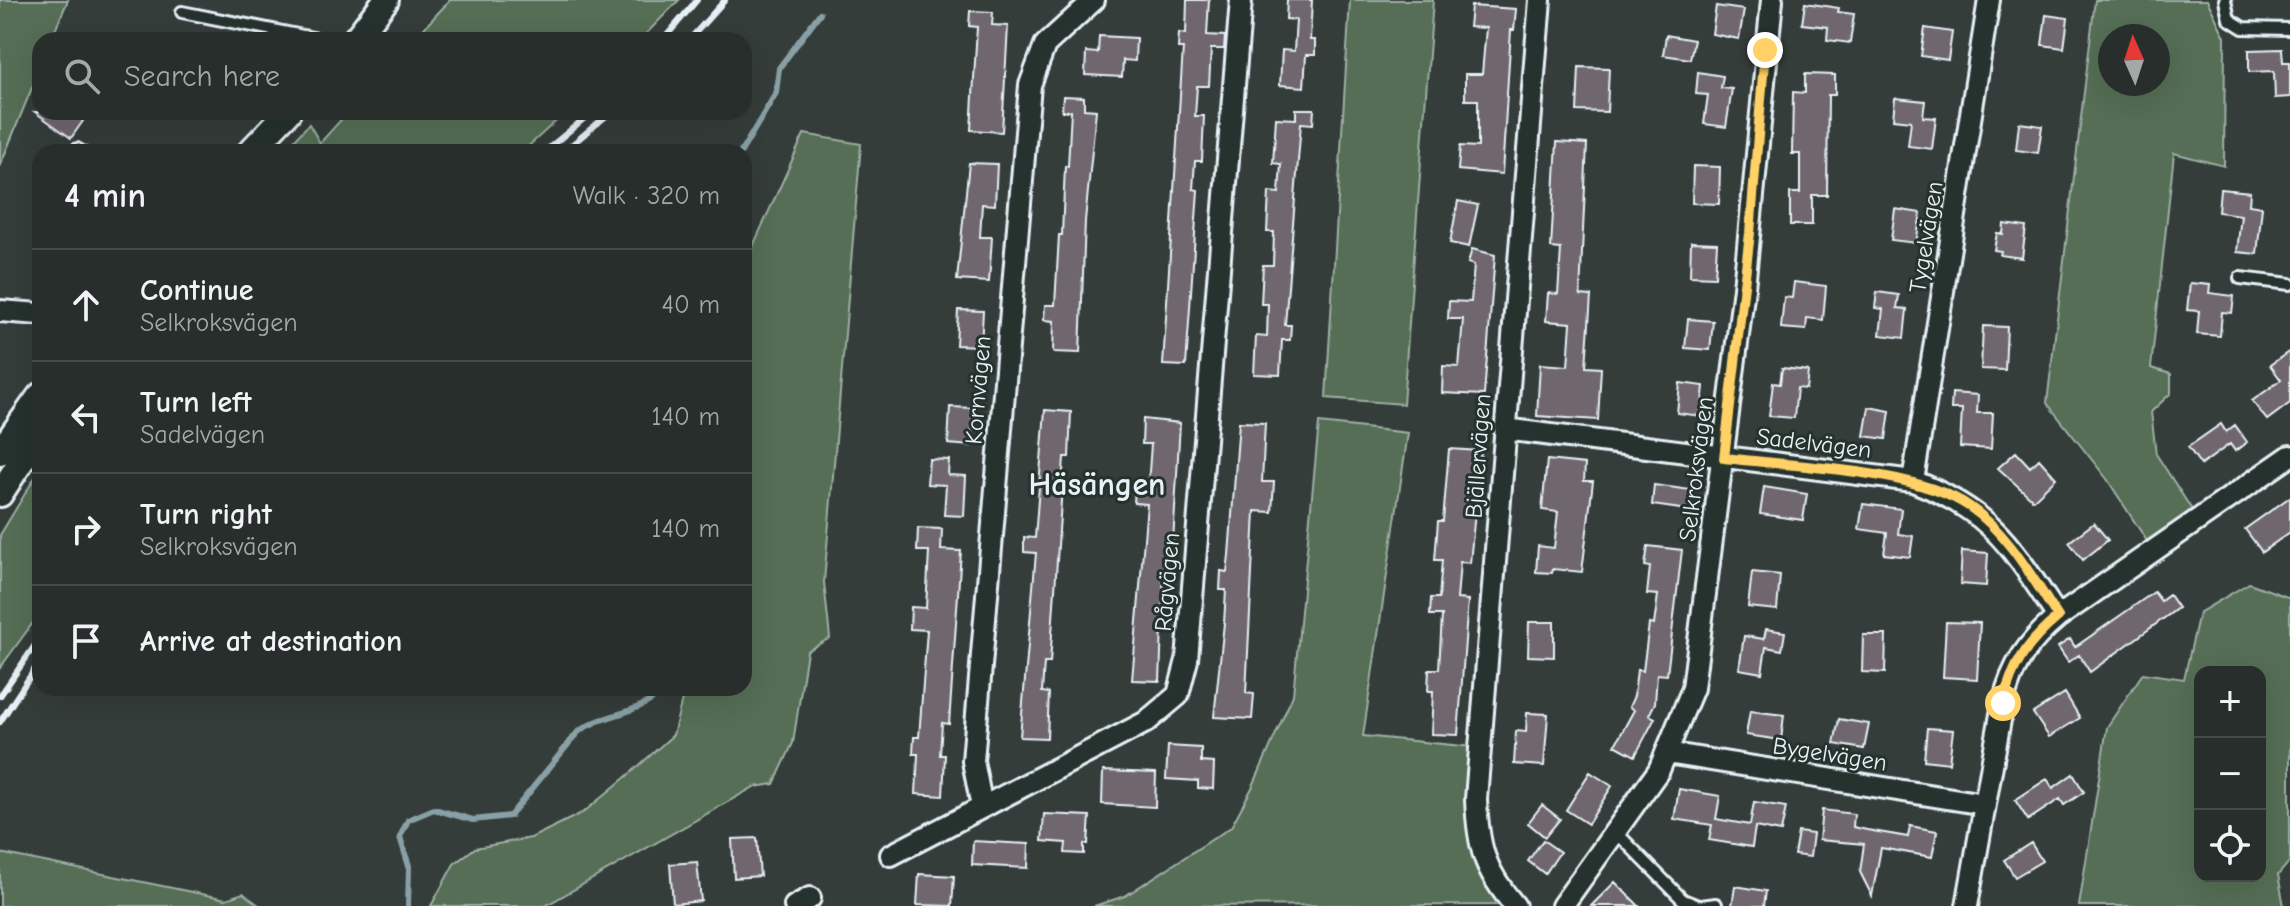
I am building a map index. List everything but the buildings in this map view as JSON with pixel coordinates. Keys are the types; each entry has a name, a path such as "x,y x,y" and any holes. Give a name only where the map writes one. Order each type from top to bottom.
{"street":[{"path":"361,32 386,0"},
{"name":"Kornvägen","path":"982,807 973,761 1030,85 1037,61 1053,35 1094,0"},
{"name":"Rågvägen","path":"891,855 1146,722 1178,695 1184,677 1241,0"},
{"name":"Bjällervägen","path":"1515,906 1495,883 1483,858 1476,799 1540,0"},
{"name":"Selkroksvägen","path":"1562,906 1659,770 1684,717 1698,663 1724,458 1772,0"},
{"name":"Tygelvägen","path":"1913,481 1989,0"},
{"path":"258,144 280,120"},
{"path":"0,311 32,313"},
{"path":"0,452 32,407"},
{"name":"Sadelvägen","path":"1505,429 1913,481 1970,506 1989,523 2018,557 2058,617"},
{"path":"0,494 32,444"},
{"path":"1967,906 2010,674 2025,647 2058,617 2290,456"},
{"name":"Bygelvägen","path":"1667,753 1984,804"}],"lane":[{"path":"2225,0 2229,19 2243,28 2290,29"},
{"path":"182,12 283,32"},
{"path":"2240,278 2290,284"},
{"path":"1615,831 1683,900 1699,906 1716,904"}],"green space":[{"path":"0,0 68,0 54,32 32,32 32,88 0,166"},
{"path":"450,0 679,0 648,32 420,32"},
{"path":"1350,0 1433,0 1403,404 1326,398"},
{"path":"2095,0 2207,0 2225,37 2224,166 2174,153 2151,368 2171,374 2171,393 2151,412 2156,454 2192,510 2147,541 2107,479 2047,403"},
{"path":"341,120 557,120 531,144 290,144 309,124 320,143"},
{"path":"804,134 861,144 824,582 830,638 807,651 793,743 774,784 754,787 545,906 431,906 454,864 475,848 531,838 584,812 673,735 683,696 752,696 752,248"},
{"path":"1319,423 1408,433 1363,736 1472,747 1471,853 1502,905 1094,906 1125,896 1231,827 1253,786 1293,695"},
{"path":"32,482 32,624 0,668 0,535"},
{"path":"2249,583 2290,598 2290,861 2278,875 2284,906 2079,906 2107,727 2143,673 2184,679 2199,613"},
{"path":"0,853 226,899 243,893 260,906 0,906"}],"waterway":[{"path":"746,144 776,93 779,68 820,13"},
{"path":"408,906 409,866 400,837 408,820 434,809 473,820 510,816 578,732 656,696"}],"railway":[{"path":"670,32 697,0"},
{"path":"696,32 725,0"},
{"path":"554,144 582,120"},
{"path":"573,144 601,120"},
{"path":"0,696 32,650"},
{"path":"0,722 32,673"}],"district":[{"name":"Häsängen","path":"1097,484"}],"route":[{"path":"1765,50 1750,233 1724,458 1913,481 1970,506 2018,557 2058,617 2025,647 2010,674 2003,703"}]}
